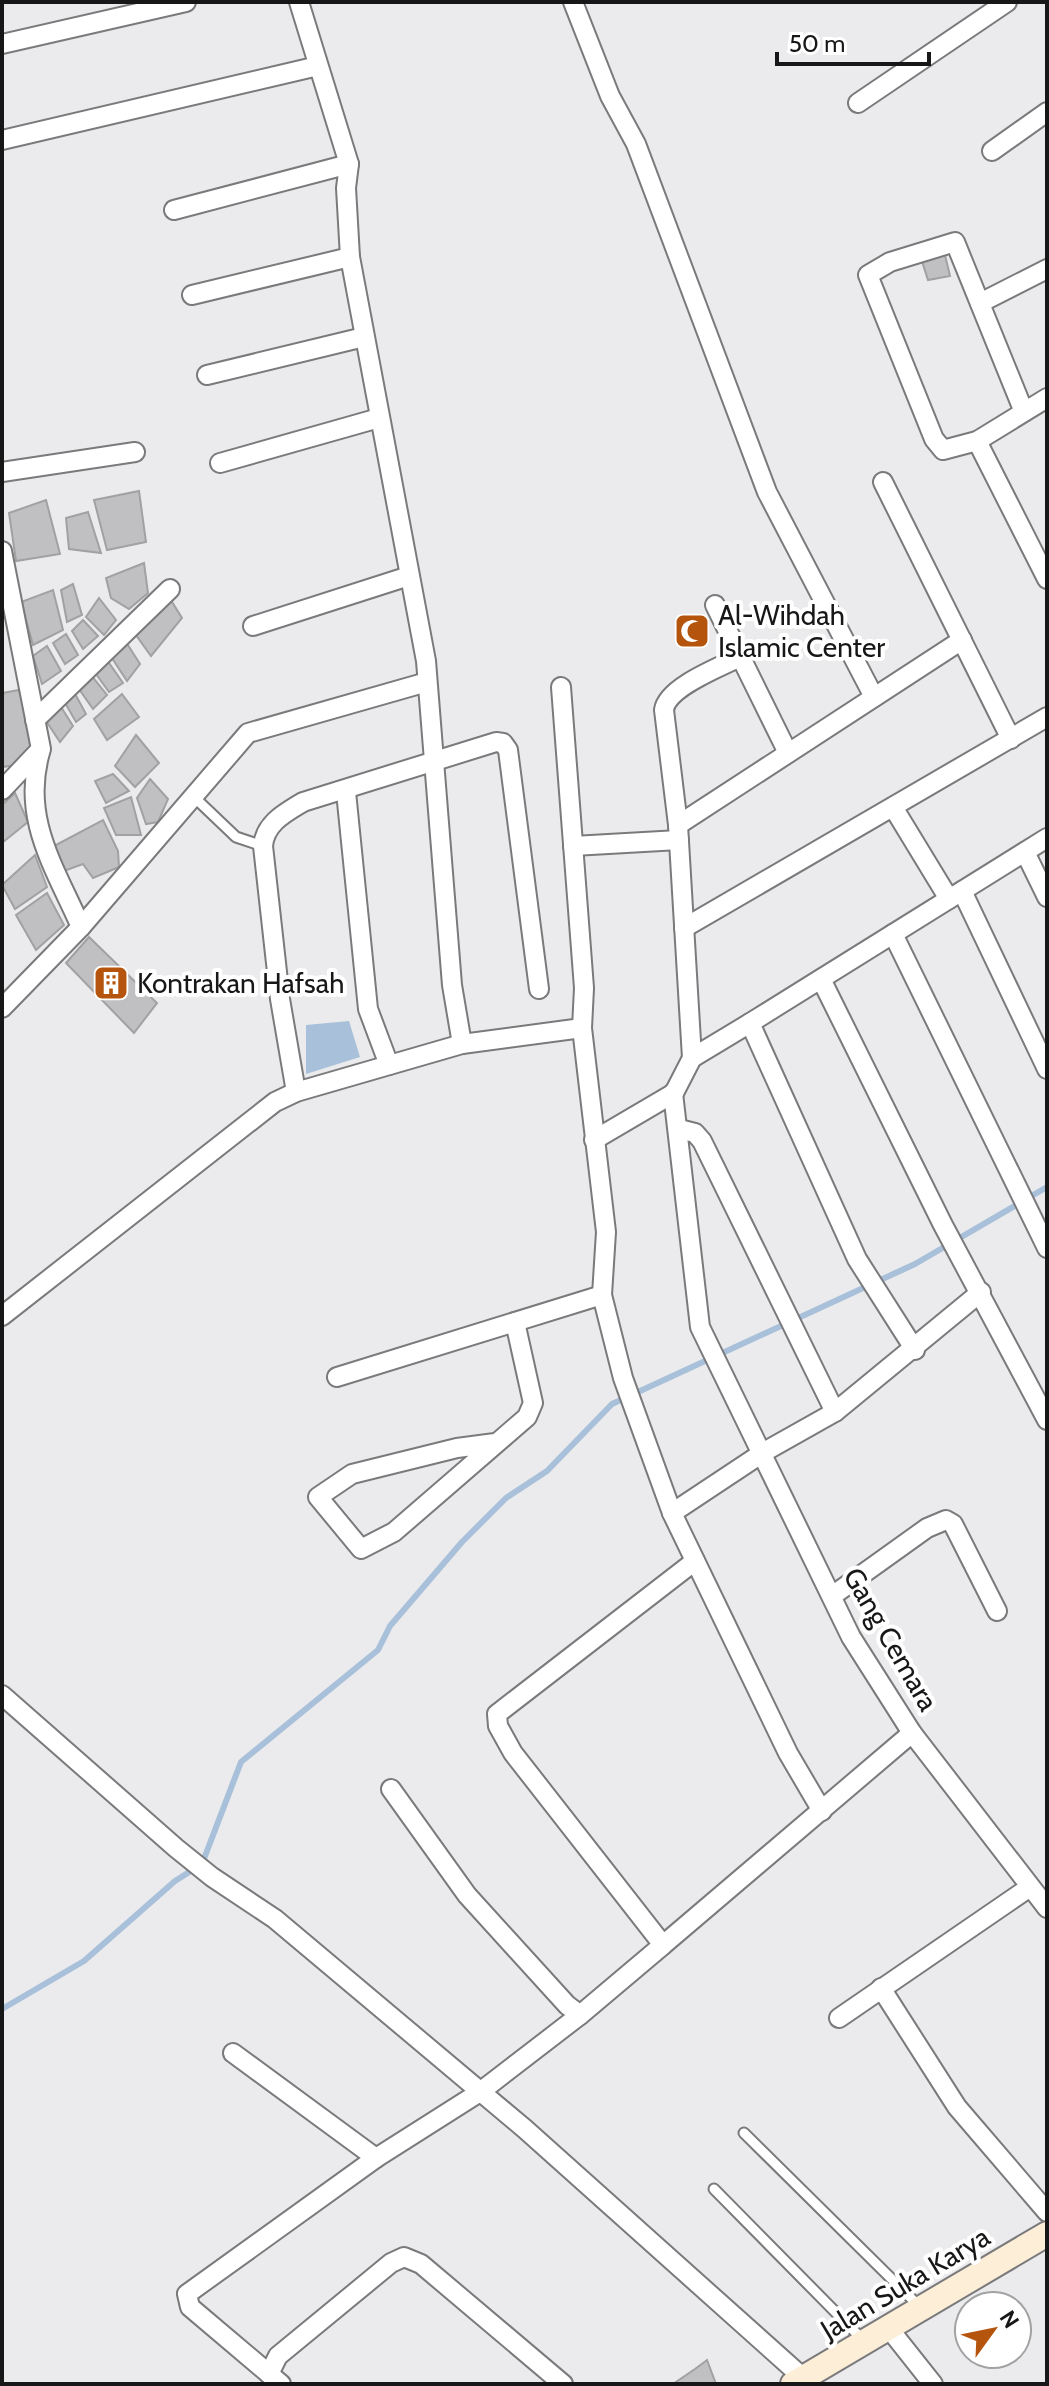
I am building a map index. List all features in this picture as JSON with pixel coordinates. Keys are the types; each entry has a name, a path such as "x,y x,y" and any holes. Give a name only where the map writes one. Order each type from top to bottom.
{"main road":[{"name":"Jalan Suka Karya","path":"802,2382 863,2340 1047,2234"}],"street":[{"path":"2,44 186,2"},
{"path":"299,2 349,164 346,188 350,257 427,682 452,985 462,1044"},
{"path":"573,2 610,96 636,144 767,492 874,697"},
{"path":"858,103 1007,2"},
{"path":"2,140 318,66"},
{"path":"992,151 1047,112"},
{"path":"174,210 349,164"},
{"path":"1024,412 955,242 890,262 868,275 937,444 948,451 977,441 1047,398"},
{"path":"192,295 350,257"},
{"path":"980,303 1047,269"},
{"path":"207,375 364,337"},
{"path":"220,463 379,418"},
{"path":"977,441 1047,579"},
{"path":"2,472 135,452"},
{"path":"883,482 1011,739"},
{"path":"2,551 41,749 32,802 38,831 81,927"},
{"path":"253,626 409,576"},
{"path":"35,720 170,589"},
{"path":"715,605 788,753"},
{"path":"573,846 679,833 788,753 962,640"},
{"path":"692,1058 679,833 665,702 676,691 740,657"},
{"path":"2,1008 81,927 248,733 427,682"},
{"path":"561,687 584,988 582,1028 606,1232 602,1295 623,1378 672,1513 788,1753 822,1811"},
{"path":"684,928 1047,717"},
{"path":"296,1092 280,999 263,846 265,833 281,815 303,802 346,792 496,742 507,746 539,989"},
{"path":"2,790 41,749"},
{"path":"346,792 368,1009 389,1065"},
{"path":"893,807 956,895 1047,1069"},
{"path":"594,1140 673,1093 692,1058 1047,838"},
{"path":"1025,852 1047,897"},
{"path":"893,934 1047,1248"},
{"path":"821,979 943,1225 1047,1420"},
{"path":"750,1023 857,1259 882,1303 915,1350"},
{"path":"2,1316 275,1102 296,1092 462,1044 582,1028"},
{"name":"Gang Cemara","path":"673,1093 700,1327 764,1452 851,1637 912,1733 1047,1908"},
{"path":"679,1129 695,1133 702,1141 835,1412"},
{"path":"672,1513 764,1452 835,1412 915,1350 981,1292"},
{"path":"337,1377 602,1295"},
{"path":"495,1443 457,1448 352,1474 318,1497 361,1549 394,1532 495,1443 533,1409 515,1322"},
{"path":"832,1596 927,1528 946,1520 953,1524 997,1611"},
{"path":"663,1945 513,1753 498,1726 497,1714 695,1561"},
{"path":"2,1695 176,1848 212,1877 275,1919 480,2092 802,2382"},
{"path":"275,2379 190,2307 187,2294 376,2158 480,2092 580,2015 912,1733"},
{"path":"391,1789 467,1895 567,2005 580,2015"},
{"path":"839,2018 1030,1887"},
{"path":"881,1988 957,2107 1047,2212"},
{"path":"233,2053 376,2158"},
{"path":"275,2379 278,2356 391,2263 404,2257 421,2264 563,2384"},
{"path":"887,2326 933,2384"}],"lane":[{"path":"193,796 236,837 263,846"},
{"path":"744,2133 920,2307"},
{"path":"714,2189 863,2340"}],"water":[{"path":"349,1021 360,1057 306,1074 306,1025"}],"building":[{"path":"945,255 950,276 928,280 921,258"},
{"path":"139,491 146,542 107,550 94,500"},
{"path":"46,500 60,554 16,561 9,513"},
{"path":"88,512 101,553 69,549 66,518"},
{"path":"144,563 148,593 129,609 111,598 106,578"},
{"path":"73,584 82,615 67,622 61,590"},
{"path":"53,590 63,630 33,645 21,602"},
{"path":"169,597 182,618 151,656 136,635"},
{"path":"99,598 116,620 104,635 86,617"},
{"path":"83,620 98,636 83,649 72,631"},
{"path":"66,634 78,655 65,664 53,643"},
{"path":"126,642 140,664 127,681 112,658"},
{"path":"47,646 61,671 42,684 33,656"},
{"path":"107,660 123,683 109,692 96,674"},
{"path":"91,675 107,695 93,709 79,689"},
{"path":"19,690 34,744 17,765 2,767 2,693"},
{"path":"74,692 86,714 76,722 64,701"},
{"path":"122,694 139,717 107,740 94,719"},
{"path":"61,707 73,726 60,742 46,721"},
{"path":"136,735 159,763 135,787 115,766"},
{"path":"113,774 129,791 106,803 95,781"},
{"path":"150,779 168,799 158,822 146,824 137,798"},
{"path":"15,793 28,822 2,843 2,805"},
{"path":"131,797 141,835 116,835 104,808"},
{"path":"103,820 118,851 119,867 93,878 83,864 64,871 54,846"},
{"path":"35,855 47,887 15,909 2,885"},
{"path":"47,893 64,925 36,950 16,915"},
{"name":"Kontrakan Hafsah","path":"89,937 157,1003 134,1033 66,963"},
{"path":"707,2360 716,2384 673,2384 695,2369"}],"waterway":[{"path":"2,2009 84,1961 175,1881 202,1864 241,1762 378,1650 390,1626 462,1542 506,1498 547,1471 612,1404 915,1264 1047,1187"}],"place":[{"name":"Al-Wihdah Islamic Center","path":"692,631"},
{"name":"Kontrakan Hafsah","path":"111,983"}]}
